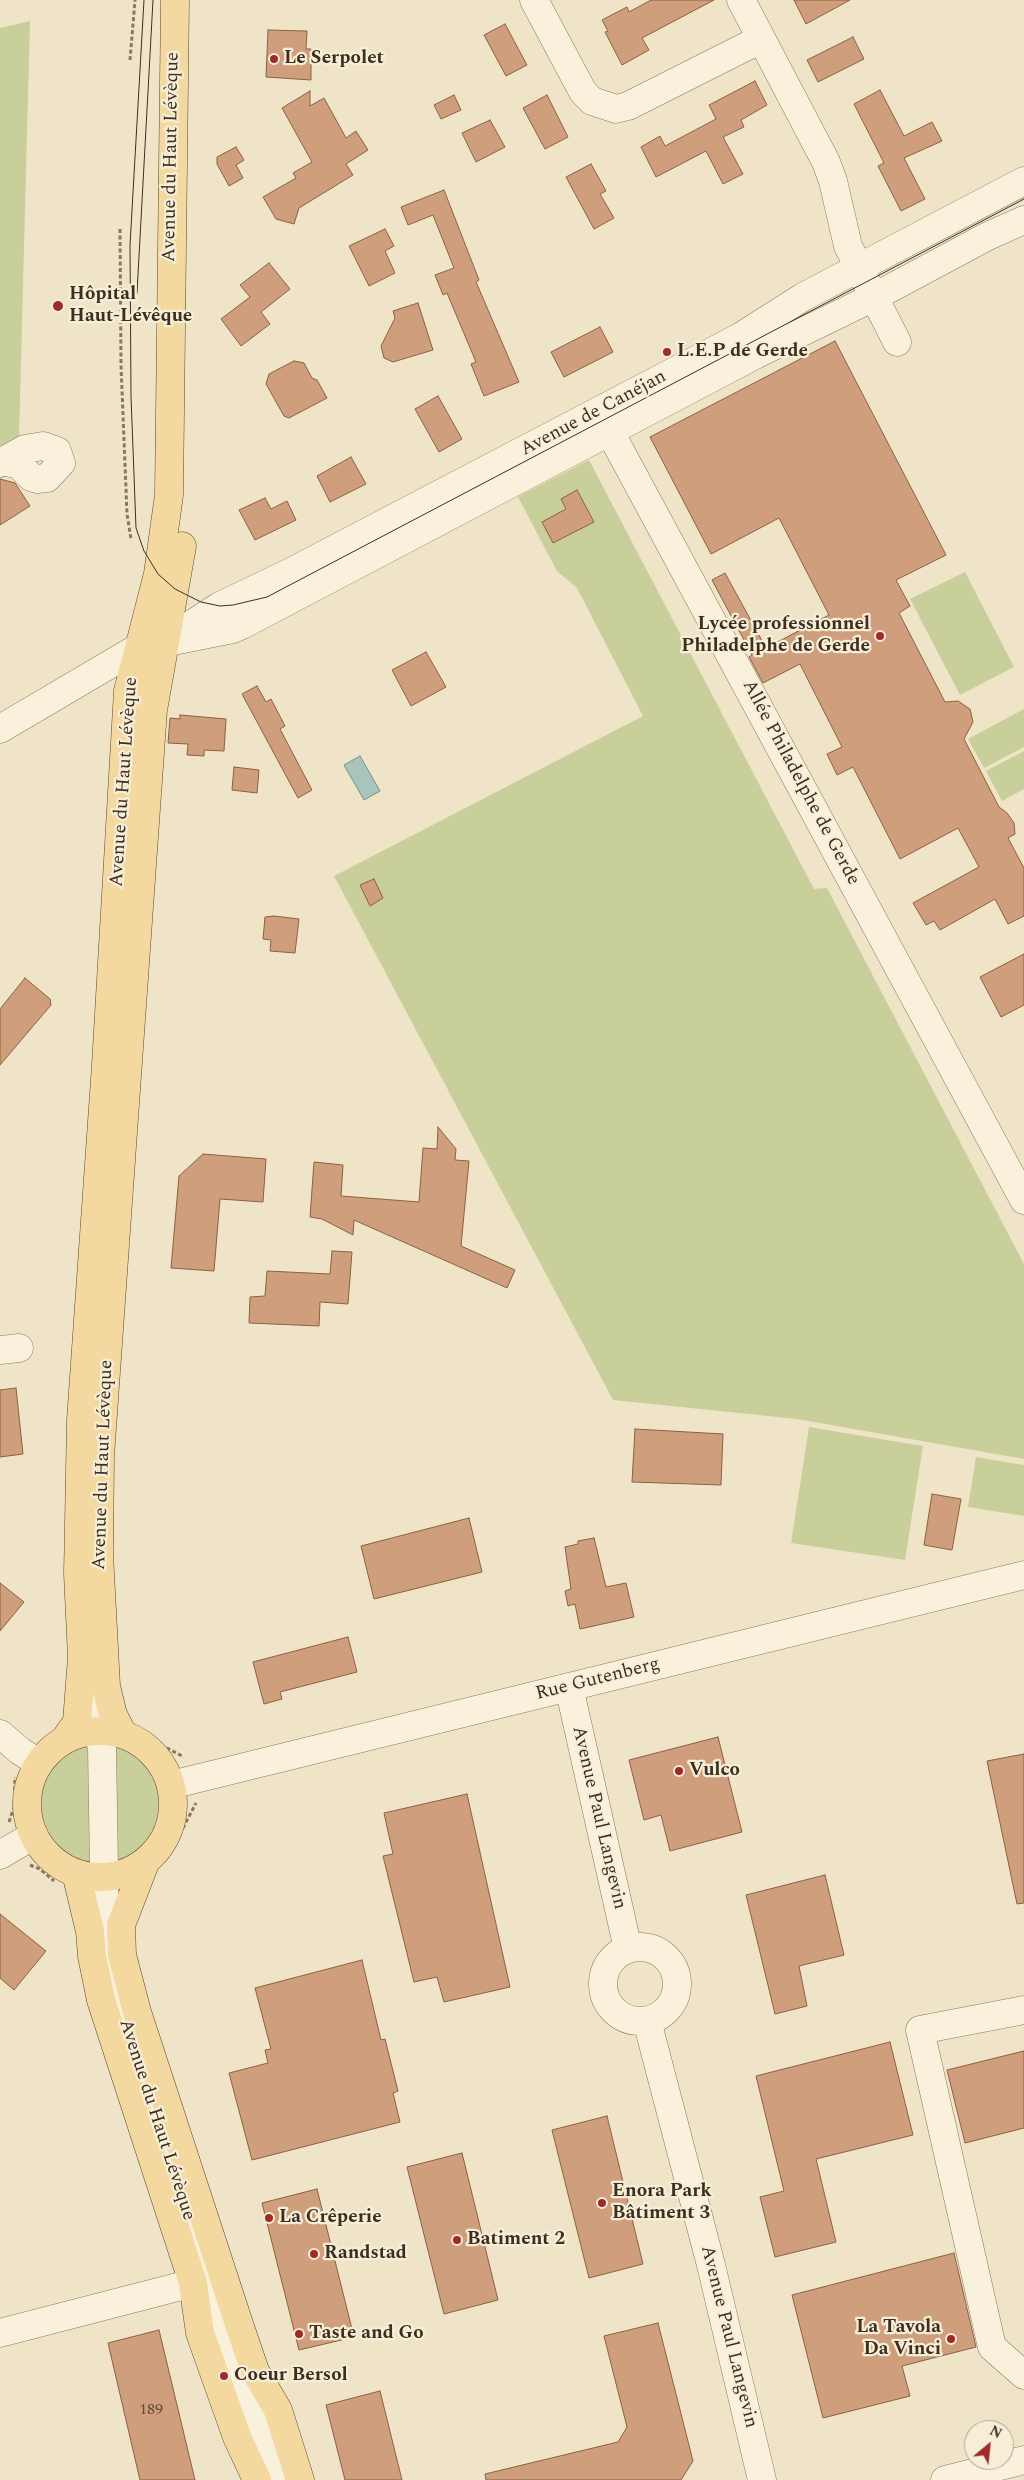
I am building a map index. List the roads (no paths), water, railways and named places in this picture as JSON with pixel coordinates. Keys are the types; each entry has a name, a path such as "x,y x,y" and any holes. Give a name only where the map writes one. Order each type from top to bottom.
{"main road":[{"name":"Avenue du Haut Lévèque","path":"114,1731 106,1677 99,1509 102,1417 153,710 152,645 158,574 169,495 175,0"},
{"name":"Avenue du Haut Lévèque","path":"65,1739 77,1722 82,1657 78,1498 91,1268 106,1066 127,698 152,645 183,545 186,490 191,0"},
{"path":"114,1731 144,1745 161,1763 171,1785 174,1807 170,1828 160,1847 145,1863 126,1873 103,1879 76,1873 51,1858 34,1835 27,1811 29,1786 39,1763 50,1750 65,1739 114,1731"},
{"name":"Avenue du Haut Lévèque","path":"145,1863 121,1924 124,1964 137,2012 255,2371 278,2410 300,2480"},
{"name":"Avenue du Haut Lévèque","path":"76,1873 90,1931 92,1956 102,2000 193,2283 200,2333 236,2437 257,2480"}],"street":[{"path":"534,0 583,92 592,100 616,109 628,106 761,39"},
{"path":"741,0 826,162 833,181 841,224 848,246 897,342"},
{"name":"Avenue de Canéjan","path":"0,729 220,606 291,572 732,342 803,297 1024,181"},
{"name":"Avenue de Canéjan","path":"152,645 233,629 242,625 755,354 874,297 988,236 1024,220"},
{"name":"Allée Philadelphe de Gerde","path":"610,432 1024,1200"},
{"name":"Avenue du Haut Lévèque","path":"91,1268 98,1318 88,1487 90,1611 114,1731 103,1879 106,1947 112,1983 274,2480"},
{"name":"Rue Gutenberg","path":"171,1785 1024,1575"},
{"name":"Avenue Paul Langevin","path":"569,1687 628,1949"},
{"path":"0,1734 39,1763"},
{"path":"0,1855 34,1835"},
{"path":"640,1947 652,1949 662,1955 670,1964 675,1975 677,1987 671,2004 658,2017 647,2021 635,2021 614,2011 607,2001 603,1990 603,1977 608,1965 616,1955 628,1949 640,1947"},
{"path":"1024,2010 920,2030 992,2347 1024,2375"},
{"name":"Avenue Paul Langevin","path":"647,2021 711,2265 762,2480"},
{"path":"0,2333 193,2283"},
{"path":"944,2480 1024,2460"}],"water":[{"path":"360,756 380,791 364,800 344,765"}],"tram line":[{"path":"144,0 130,245 131,396 136,528 144,551 158,574 175,589 201,602 220,606 267,597 1024,199"},
{"path":"137,293 153,0"}],"place":[{"name":"Le Serpolet","path":"274,59"},
{"name":"Hôpital Haut-Lévêque","path":"58,306"},
{"name":"L.E.P de Gerde","path":"667,352"},
{"name":"Lycée professionnel Philadelphe de Gerde","path":"880,636"},
{"name":"Vulco","path":"679,1771"},
{"name":"Enora Park Bâtiment 3","path":"602,2203"},
{"name":"La Crêperie","path":"269,2218"},
{"name":"Batiment 2","path":"457,2240"},
{"name":"Randstad","path":"314,2254"},
{"name":"Taste and Go","path":"299,2334"},
{"name":"La Tavola Da Vinci","path":"951,2339"},
{"name":"Coeur Bersol","path":"224,2376"}]}
